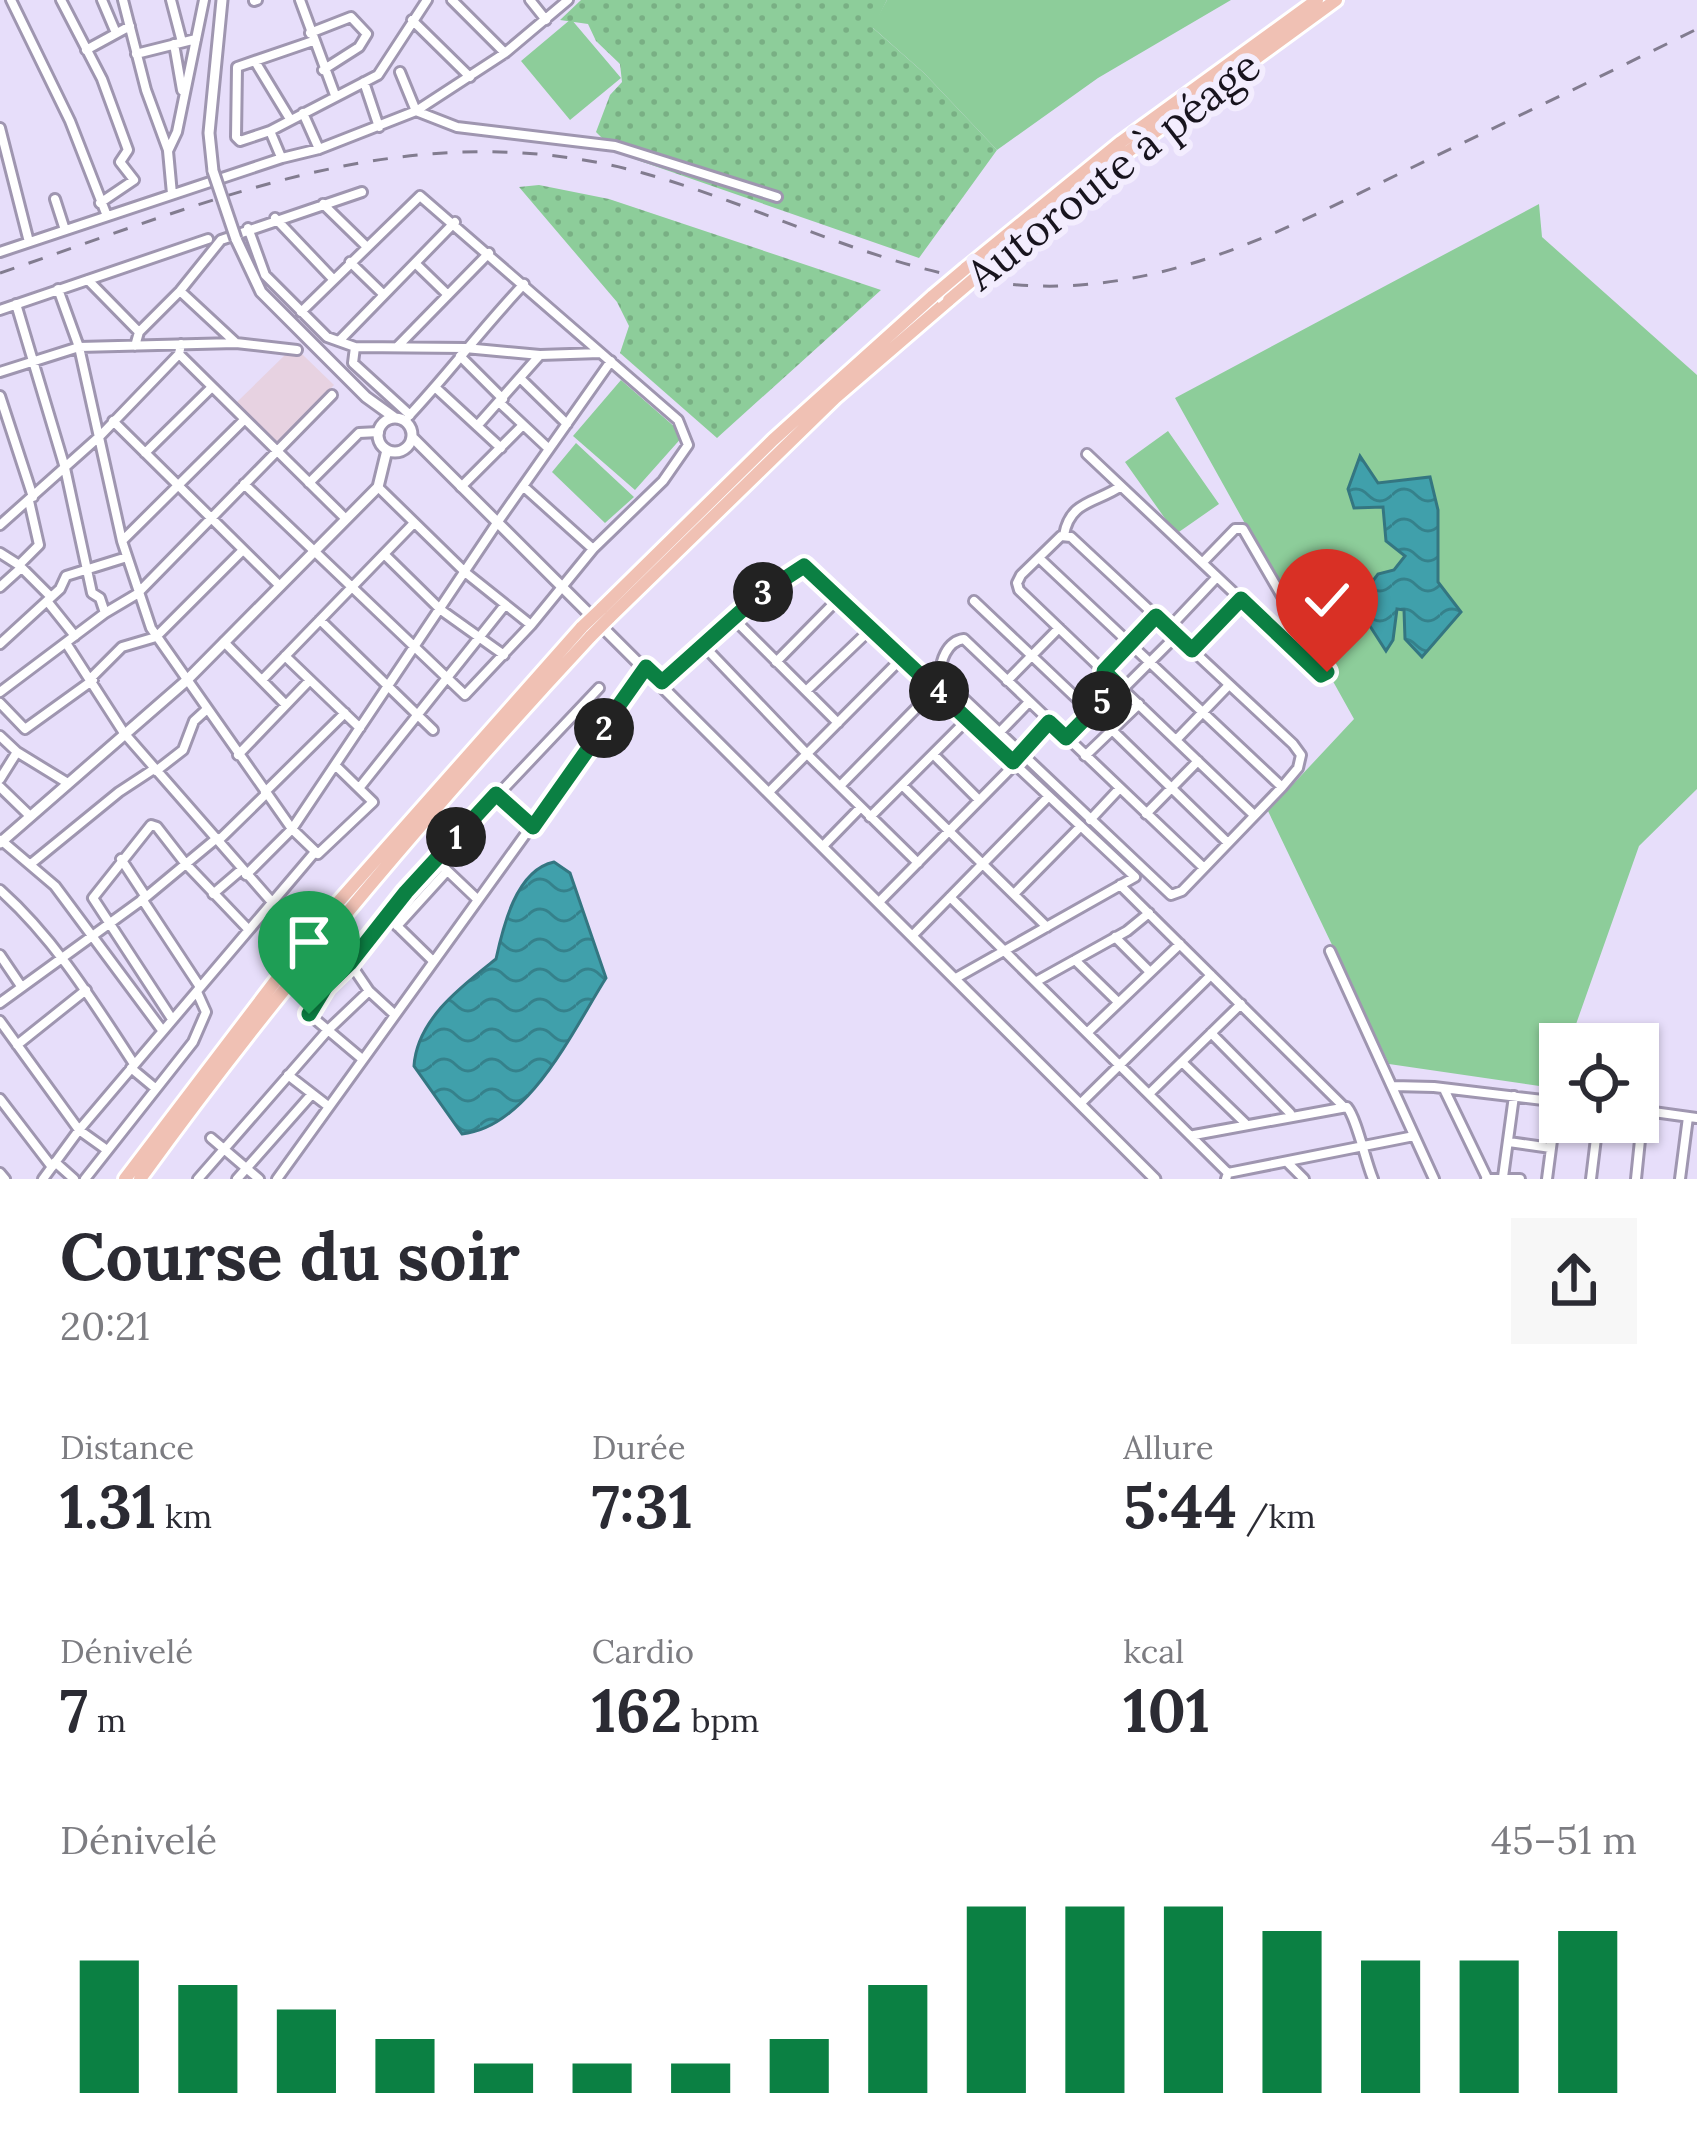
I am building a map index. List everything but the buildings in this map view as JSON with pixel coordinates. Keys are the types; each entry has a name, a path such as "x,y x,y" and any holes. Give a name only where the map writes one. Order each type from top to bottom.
{"highway":[{"path":"125,1179 318,925 587,632 773,440 932,296 1121,142 1317,0"},
{"name":"Autoroute à péage","path":"605,614 835,398 982,272 1129,151 1336,0"},
{"path":"140,1179 197,1099 328,936 587,632"}],"street":[{"path":"11,0 70,121 107,216"},
{"path":"61,0 102,79 128,150 120,162 134,180 100,203"},
{"path":"102,0 116,33"},
{"path":"123,0 168,151 172,194"},
{"path":"171,0 183,98"},
{"path":"168,151 177,132 204,0"},
{"path":"222,0 209,133 213,170 236,239 261,292 366,397 403,418"},
{"path":"300,0 335,95"},
{"path":"322,70 368,36 351,16 236,69 236,137 247,140 270,131 384,69 427,0"},
{"path":"452,0 505,53"},
{"path":"530,0 546,20"},
{"path":"0,252 319,149 416,112 505,53 568,0"},
{"path":"412,20 470,77"},
{"path":"86,50 130,26"},
{"path":"136,54 196,39"},
{"path":"256,63 290,119"},
{"path":"400,72 416,112 457,127 615,146 777,197"},
{"path":"364,82 379,127"},
{"path":"303,112 319,149"},
{"path":"0,128 29,242"},
{"path":"270,131 282,158"},
{"path":"135,346 139,332 180,291 214,246 275,218 362,192"},
{"path":"244,484 444,680 465,695 504,656 593,549 663,481 688,445 678,420 420,196 301,312"},
{"path":"55,199 65,230"},
{"path":"322,202 366,246"},
{"path":"275,218 334,279"},
{"path":"339,341 455,222"},
{"path":"248,228 265,275 327,337 355,347 603,353"},
{"path":"0,310 208,239"},
{"path":"398,347 489,253"},
{"path":"350,262 384,295"},
{"path":"415,263 448,295"},
{"path":"88,280 139,332"},
{"path":"379,432 385,422 403,418 436,388 524,284"},
{"path":"58,289 79,347 122,542 155,637 265,793 315,852 322,853 372,804 335,766"},
{"path":"180,291 236,343"},
{"path":"16,304 64,468 92,593 100,598 105,613"},
{"path":"0,372 79,347 180,349 236,343 297,350"},
{"path":"355,347 352,363 403,418 434,462 662,682 1155,1179"},
{"path":"180,349 212,387 346,519"},
{"path":"0,525 100,435 180,349"},
{"path":"463,352 501,401 548,449"},
{"path":"477,426 540,355"},
{"path":"213,894 292,829 611,361"},
{"path":"521,379 567,424"},
{"path":"145,453 212,387"},
{"path":"436,388 501,448"},
{"path":"0,692 137,594 332,395"},
{"path":"0,396 31,499 39,545 0,587"},
{"path":"366,397 381,444 434,462"},
{"path":"122,542 245,419"},
{"path":"113,421 280,586"},
{"path":"461,488 523,425"},
{"path":"309,483 359,433 379,432"},
{"path":"162,1030 55,886 1,841 186,681 378,487 393,450 412,437"},
{"path":"1088,454 1241,599 1325,675 1243,529 1235,529 1203,562"},
{"path":"523,486 593,549"},
{"path":"1121,486 1075,510 1064,535 1021,575 1017,586 1254,815"},
{"path":"378,487 466,573 531,625"},
{"path":"262,680 414,523"},
{"path":"1064,535 1299,752 1298,768 1282,787 1182,891 1171,895 944,682 943,658 954,642 964,639 1204,868"},
{"path":"30,816 0,783 25,729 92,679 122,647 155,637 244,550"},
{"path":"0,553 20,566 75,636"},
{"path":"384,554 441,610 504,656"},
{"path":"0,644 49,599 63,578 127,557"},
{"path":"1039,558 1282,787"},
{"path":"662,682 732,618 804,566 1135,877 956,979"},
{"path":"1169,628 1218,577"},
{"path":"776,662 840,598"},
{"path":"1192,650 1241,599"},
{"path":"974,601 1091,712"},
{"path":"360,787 505,604"},
{"path":"1104,671 1156,616"},
{"path":"732,618 838,723"},
{"path":"320,620 433,730"},
{"path":"806,692 872,628"},
{"path":"1007,681 1059,628"},
{"path":"224,642 286,705"},
{"path":"65,643 124,734 271,901"},
{"path":"703,644 918,863"},
{"path":"1066,738 1168,644"},
{"path":"285,656 360,728"},
{"path":"770,791 903,657"},
{"path":"277,1179 646,667"},
{"path":"238,754 310,680"},
{"path":"1176,740 1229,685"},
{"path":"362,1058 308,1010 435,860 599,688"},
{"path":"840,786 936,688"},
{"path":"0,703 25,729"},
{"path":"998,733 1028,703"},
{"path":"1085,757 1139,704"},
{"path":"32,863 119,792 183,750 194,721 206,710"},
{"path":"0,1003 218,839 345,713"},
{"path":"870,817 968,719"},
{"path":"880,901 1049,722"},
{"path":"1112,730 1228,843"},
{"path":"0,736 66,782"},
{"path":"933,754 980,800"},
{"path":"1147,814 1198,761"},
{"path":"902,785 1047,927"},
{"path":"1090,820 1119,789"},
{"path":"496,794 533,827"},
{"path":"913,935 1049,796"},
{"path":"824,845 860,807"},
{"path":"172,1019 93,898 121,859 153,824 248,929"},
{"path":"1014,894 1081,826"},
{"path":"43,1179 162,1030 315,852"},
{"path":"85,1179 193,1042 197,1024 205,1015 199,989 121,859"},
{"path":"435,860 476,898"},
{"path":"397,926 447,871"},
{"path":"1120,885 1354,1113 1360,1147 1373,1179"},
{"path":"0,890 28,916 86,990 133,1066 154,1088"},
{"path":"950,897 1089,1031 1227,1176 1414,1136"},
{"path":"1037,981 1115,938 1149,913"},
{"path":"386,915 432,960"},
{"path":"1115,938 1150,972"},
{"path":"1089,1031 1180,944"},
{"path":"1330,951 1434,1179"},
{"path":"0,956 21,986"},
{"path":"1075,960 1118,1002"},
{"path":"350,963 369,991 394,1014"},
{"path":"1080,1103 1211,975"},
{"path":"17,1045 86,990"},
{"path":"198,1179 328,1030 369,991"},
{"path":"1150,1093 1241,1004"},
{"path":"0,1021 79,1130 107,1150"},
{"path":"1211,1034 1291,1114"},
{"path":"1182,1062 1244,1123"},
{"path":"288,1076 328,1106"},
{"path":"1393,1086 1539,1099"},
{"path":"1444,1088 1494,1178"},
{"path":"237,1179 312,1094"},
{"path":"1494,1178 1509,1142 1514,1096"},
{"path":"0,1099 54,1164 74,1179"},
{"path":"1192,1135 1342,1106"},
{"path":"1659,1114 1692,1118 1680,1179"},
{"path":"211,1138 259,1179"},
{"path":"1509,1142 1551,1148"},
{"path":"1547,1179 1552,1143"},
{"path":"1591,1179 1595,1143"},
{"path":"1636,1179 1638,1143"},
{"path":"1287,1162 1304,1179"},
{"path":"1494,1178 1520,1179"}],"shaded area":[{"path":"581,0 887,0 873,28 924,73 997,150 919,258 617,153 596,132 610,95 622,82 620,64 596,41 588,24 560,20"},
{"path":"887,0 1231,0 1098,78 997,150 924,73 872,27"},
{"path":"571,19 621,78 570,120 521,61"},
{"path":"539,185 609,199 881,290 717,438 620,353 629,326 617,302 519,187"},
{"path":"1539,204 1542,237 1697,375 1697,789 1639,846 1576,1023 1539,1023 1539,1086 1389,1064 1268,811 1354,719 1175,398"},
{"path":"287,353 302,354 334,385 278,443 237,402"},
{"path":"621,380 684,435 635,490 573,436"},
{"path":"1168,431 1219,504 1176,534 1125,462"},
{"path":"576,443 634,497 605,523 552,472"}],"water":[{"path":"1360,456 1378,483 1430,477 1438,510 1438,582 1461,612 1422,657 1405,639 1404,610 1397,609 1393,640 1386,651 1368,623 1375,599 1369,586 1378,574 1394,570 1405,556 1386,541 1383,507 1354,508 1348,489"},
{"path":"554,862 570,873 606,978 564,1048 528,1095 486,1127 462,1134 414,1066 417,1049 443,1005 496,959 507,916 521,888 541,867"}],"railway":[{"path":"0,273 237,193 316,172 395,158 475,152 558,156 643,173 857,249 966,278 1022,285 1125,280 1251,243 1697,29"}],"route":[{"path":"309,1014 326,986 496,794 533,827 646,667 662,682 758,596 804,566 1013,762 1049,722 1066,738 1118,685 1104,671 1156,616 1192,650 1241,599 1321,675 1327,672"}]}
